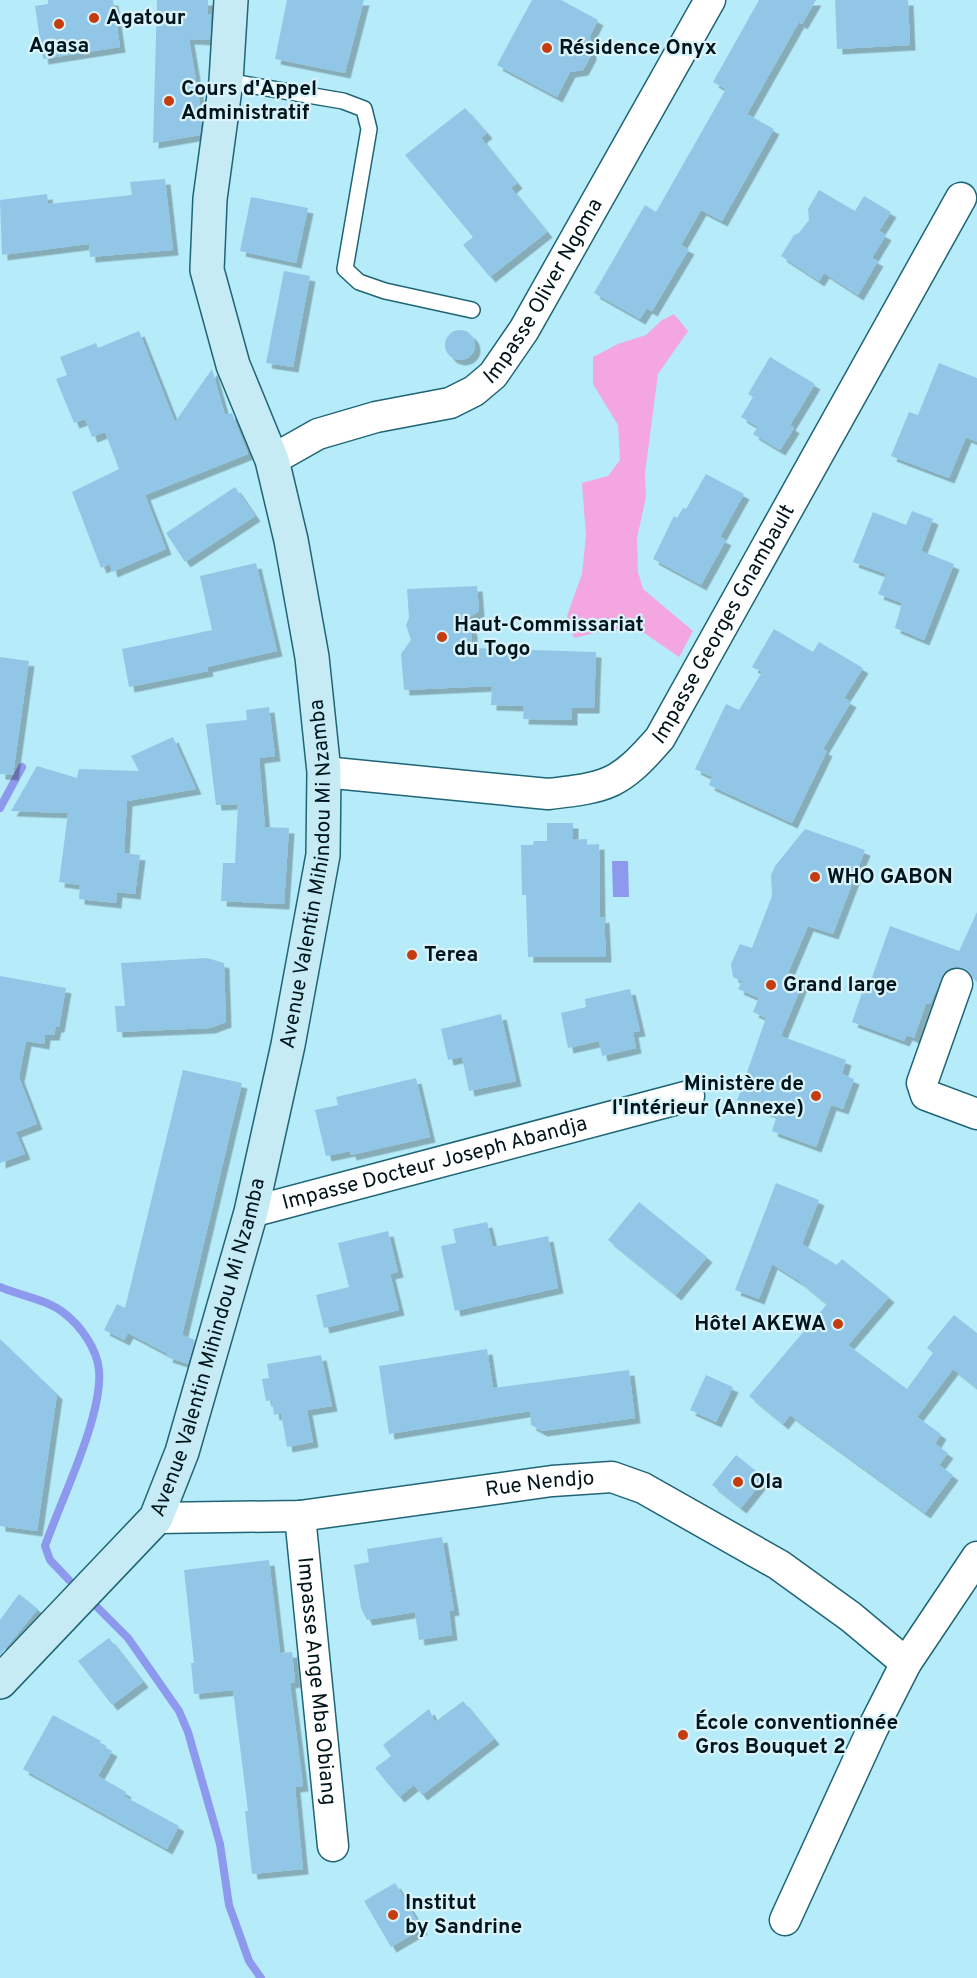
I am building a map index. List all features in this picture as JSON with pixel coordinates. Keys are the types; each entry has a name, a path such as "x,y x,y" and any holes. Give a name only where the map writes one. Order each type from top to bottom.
{"street":[{"name":"Avenue Valentin Mihindou Mi Nzamba","path":"0,1682 156,1518 182,1452 251,1212 318,895 323,855 324,772 312,657 291,540 272,460 233,365 207,270 210,199 226,81 231,0"},
{"name":"Impasse Oliver Ngoma","path":"272,460 318,434 376,417 450,403 474,391 493,375 525,330 710,0"},
{"name":"Impasse Georges Gnambault","path":"324,772 548,794 583,790 614,782 634,767 660,738 961,198"},
{"path":"957,984 922,1083 926,1095 977,1114"},
{"name":"Impasse Docteur Joseph Abandja","path":"251,1212 689,1096"},
{"name":"Rue Nendjo","path":"156,1518 300,1516 560,1480 612,1477 643,1488 779,1565 851,1617 906,1663"},
{"name":"Impasse Ange Mba Obiang","path":"300,1516 333,1846"},
{"path":"785,1920 873,1728 906,1663 977,1557"}],"lane":[{"path":"226,81 343,101 364,110 369,129 345,269 359,282 385,291 472,310"}],"shaded area":[{"path":"674,314 688,331 658,374 645,473 646,497 637,538 638,572 643,589 693,631 679,657 640,630 611,629 574,638 567,616 582,574 586,535 582,483 608,476 620,460 618,425 593,384 593,357 618,344 646,335 662,320"}],"water":[{"path":"612,861 628,861 629,897 613,897"}],"building":[{"path":"48,0 113,0 120,47 43,59 35,6 48,4"},
{"path":"157,0 208,0 208,14 211,14 210,40 189,39 202,116 200,135 153,143"},
{"path":"287,0 364,0 345,73 275,59"},
{"name":"Résidence Onyx","path":"532,0 561,0 598,20 590,36 591,55 583,70 570,72 557,97 497,65"},
{"path":"759,0 816,0 802,24 799,22 747,114 774,129 722,221 701,210 681,245 689,249 652,311 647,308 640,319 594,293 645,205 656,212 726,89 713,82"},
{"path":"835,0 908,0 910,45 837,49"},
{"path":"465,108 487,133 481,138 517,183 511,188 547,232 490,277 463,245 473,237 405,155"},
{"path":"165,179 173,250 90,257 89,244 2,255 0,200 47,194 48,204 132,195 130,182"},
{"path":"819,190 855,211 864,196 891,212 879,231 886,235 872,258 878,261 858,295 824,273 819,281 781,256 794,235 799,233 809,220 808,209"},
{"path":"251,197 308,208 296,263 240,251"},
{"path":"284,271 310,276 293,367 266,363"},
{"path":"460,330 471,334 475,345 471,356 460,360 449,356 445,345 449,334"},
{"path":"139,331 175,422 212,369 225,415 232,413 248,454 145,495 166,549 112,572 110,564 101,568 72,492 119,469 105,432 92,437 85,419 74,423 56,379 67,375 60,357 96,343 98,348"},
{"path":"770,357 815,384 790,425 794,428 780,450 753,434 758,427 741,417 753,397 748,394"},
{"path":"939,363 977,378 977,442 966,437 949,478 891,456 909,412 918,415"},
{"path":"706,474 744,494 720,537 726,540 701,585 653,559 674,516 677,518 683,508 686,509"},
{"path":"235,487 255,516 185,562 166,533"},
{"path":"912,511 933,519 921,551 954,564 924,640 895,628 902,603 878,594 886,574 853,562 873,512 906,525"},
{"path":"256,563 277,651 207,667 208,671 129,687 122,649 212,630 200,576"},
{"path":"477,586 479,611 468,618 472,631 472,648 596,652 594,708 572,708 572,720 523,719 524,706 491,705 492,686 404,690 401,654 411,640 406,625 409,618 407,589"},
{"path":"774,629 813,652 819,642 863,668 844,698 851,702 823,749 827,751 792,823 709,785 712,777 695,769 726,704 739,710 762,672 752,667"},
{"path":"0,657 29,661 13,775 0,774"},
{"path":"269,707 275,756 259,758 265,827 289,828 284,904 221,901 223,863 235,863 238,804 216,805 206,724 247,720 246,710"},
{"path":"173,737 196,789 127,801 124,853 140,855 135,894 117,892 116,903 79,899 80,885 59,882 68,813 11,811 37,766 77,778 79,769 139,771 131,756"},
{"path":"547,823 573,823 573,840 587,839 587,845 599,844 600,918 604,917 606,957 528,957 526,895 522,895 521,845 533,845 534,841 547,841"},
{"path":"805,829 865,850 833,934 808,926 788,973 804,980 781,1036 846,1060 842,1074 854,1079 843,1109 831,1105 816,1147 772,1131 777,1115 737,1101 766,1018 753,1012 759,998 738,989 742,981 733,977 731,964 740,944 752,948 772,896 771,875 775,866"},
{"path":"977,912 977,981 962,968 953,967 945,971 930,1004 926,1003 914,1038 907,1035 904,1041 852,1022 866,981 870,983 890,926 959,951"},
{"path":"207,958 224,963 226,1022 210,1028 117,1032 115,1006 125,1006 121,963"},
{"path":"0,976 66,988 59,1027 56,1027 54,1035 45,1035 44,1044 26,1041 19,1077 37,1124 16,1132 25,1154 0,1163"},
{"path":"630,989 640,1031 633,1032 636,1048 602,1056 599,1041 568,1048 561,1013 586,1007 585,999"},
{"path":"501,1014 516,1081 469,1091 462,1057 448,1060 441,1029"},
{"path":"183,1070 242,1083 182,1335 195,1340 188,1364 167,1357 168,1354 128,1333 124,1340 104,1330 117,1304 125,1308"},
{"path":"416,1078 430,1137 351,1155 350,1151 326,1156 315,1110 338,1105 336,1097"},
{"path":"776,1183 819,1200 802,1244 837,1265 842,1259 889,1297 848,1345 907,1389 933,1353 927,1348 954,1315 977,1333 977,1388 953,1369 917,1417 941,1434 935,1444 948,1453 939,1465 953,1475 925,1513 790,1415 783,1424 749,1396 827,1304 799,1281 772,1264 759,1299 735,1290"},
{"path":"639,1202 707,1257 676,1295 608,1240"},
{"path":"487,1222 493,1247 548,1236 558,1288 455,1311 441,1246 456,1243 453,1229"},
{"path":"388,1231 398,1272 390,1274 399,1310 324,1328 316,1295 349,1287 338,1243"},
{"path":"0,1339 57,1394 37,1531 0,1526"},
{"path":"487,1349 493,1388 629,1370 635,1418 542,1431 531,1425 530,1411 389,1434 379,1366"},
{"path":"321,1355 332,1406 307,1410 313,1442 287,1447 281,1413 274,1415 272,1400 266,1401 262,1379 269,1378 267,1364"},
{"path":"706,1375 733,1387 716,1422 690,1410"},
{"name":"Ola","path":"736,1455 765,1478 741,1508 712,1485"},
{"path":"442,1537 454,1610 449,1611 452,1635 419,1640 415,1612 367,1620 361,1608 354,1565 369,1562 367,1549"},
{"path":"269,1560 280,1653 292,1652 295,1682 290,1683 303,1786 295,1787 303,1869 252,1874 245,1811 248,1811 233,1690 194,1694 191,1663 194,1663 184,1570"},
{"path":"19,1594 38,1609 0,1655 0,1620"},
{"path":"109,1638 143,1682 112,1705 78,1661"},
{"path":"463,1701 494,1739 422,1795 414,1785 399,1797 375,1768 391,1756 383,1745 429,1709 435,1722"},
{"path":"53,1715 101,1741 99,1744 112,1751 98,1776 126,1792 124,1796 179,1826 167,1849 23,1769"},
{"name":"Institut by Sandrine","path":"395,1883 422,1929 391,1947 364,1901"}],"waterway":[{"path":"0,808 22,767"},
{"path":"0,1287 41,1301 64,1313 87,1338 98,1362 98,1389 88,1434 45,1546 50,1560 69,1580"},
{"path":"98,1608 128,1638 179,1711 188,1732 220,1844 229,1905 249,1961 261,1978"}],"place":[{"name":"Agatour","path":"94,18"},
{"name":"Agasa","path":"59,24"},
{"name":"Résidence Onyx","path":"547,48"},
{"name":"Cours d'Appel Administratif","path":"169,101"},
{"name":"Haut-Commissariat du Togo","path":"442,637"},
{"name":"WHO GABON","path":"815,877"},
{"name":"Terea","path":"412,955"},
{"name":"Grand large","path":"771,985"},
{"name":"Ministère de l'Intérieur (Annexe)","path":"816,1096"},
{"name":"Hôtel AKEWA","path":"838,1324"},
{"name":"Ola","path":"738,1482"},
{"name":"École conventionnée Gros Bouquet 2","path":"683,1735"},
{"name":"Institut by Sandrine","path":"393,1915"}]}
